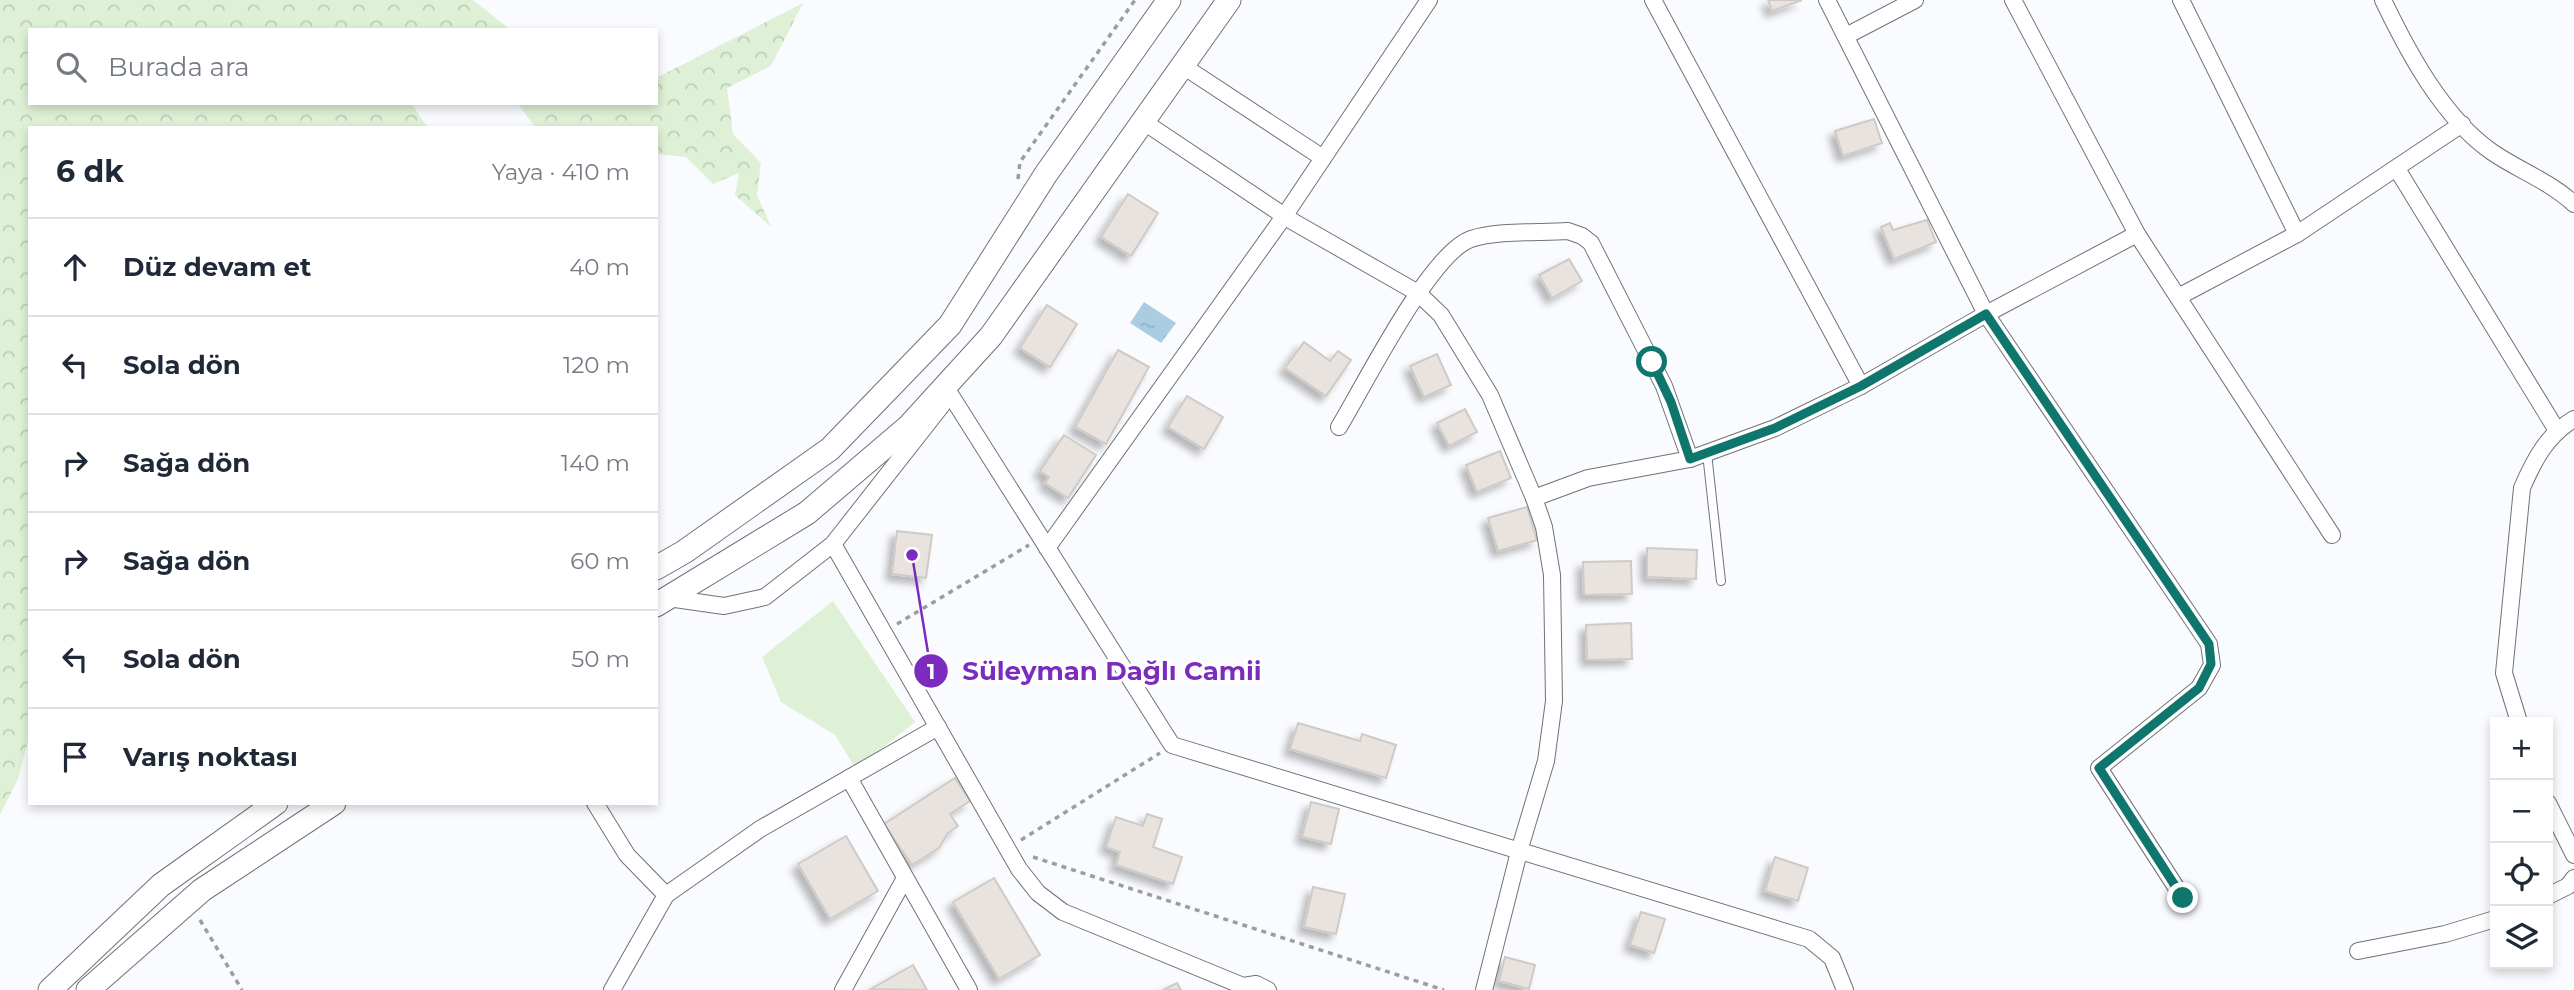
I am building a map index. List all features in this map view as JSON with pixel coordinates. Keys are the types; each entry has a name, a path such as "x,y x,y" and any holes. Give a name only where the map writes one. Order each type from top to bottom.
{"main road":[{"path":"658,567 684,552 830,449 950,325 1046,174 1169,0"},
{"path":"662,601 807,513 909,426 991,337 1228,0"},
{"path":"50,990 161,885 273,805"},
{"path":"88,990 189,901 331,805"}],"street":[{"path":"1044,543 1285,215 1429,0"},
{"path":"1653,0 1861,386"},
{"path":"1828,0 1986,314 2209,644 2211,664 2199,688 2099,768 2183,898"},
{"path":"1846,36 1914,0"},
{"path":"2013,0 2137,234 2180,296 2332,535"},
{"path":"2180,0 2297,234"},
{"path":"2383,0 2410,56 2462,124 2490,151 2574,204"},
{"path":"1183,66 1323,158"},
{"path":"1144,122 1285,215 1418,293 1441,314 1490,395 1534,498 1544,527 1552,575 1554,701 1546,761 1520,848 1484,990"},
{"path":"2180,296 2297,234 2462,124"},
{"path":"2398,169 2556,429"},
{"path":"1339,427 1418,293 1456,247 1474,237 1568,231 1583,236 1591,243 1664,386 1690,459"},
{"path":"1534,498 1588,478 1690,459 1775,428 1861,386 1986,314 2137,234"},
{"path":"662,601 724,606 765,597 833,544 991,337"},
{"path":"950,394 1172,745 1520,848 1809,939 1832,958 1845,990"},
{"path":"2517,717 2504,673 2521,499 2534,461 2556,429 2574,419"},
{"path":"833,544 1007,849 1038,893 1063,912 1243,986 1256,984 1268,990"},
{"path":"612,990 666,895 760,829 937,727"},
{"path":"849,778 969,990"},
{"path":"596,805 627,855 666,895"},
{"path":"2553,813 2574,855"},
{"path":"843,990 905,878"},
{"path":"2553,894 2568,886 2574,878"},
{"path":"2358,951 2445,934 2490,920"}],"lane":[{"path":"1707,453 1721,581"}],"path":[{"path":"1017,188 1020,162 1135,0"},
{"path":"883,632 1044,543"},
{"path":"1007,849 1172,745"},
{"path":"1007,849 1444,990"},
{"path":"189,901 242,990"}],"green space":[{"path":"0,0 473,0 508,28 28,28 28,105 412,105 427,126 28,126 28,741 18,779 0,815"},
{"path":"803,3 771,66 727,88 733,134 761,163 757,195 771,227 735,195 739,173 713,184 686,157 658,154 658,126 534,126 519,105 658,105 658,77"},
{"path":"833,601 915,722 856,769 835,735 781,702 762,657"}],"water":[{"path":"1144,302 1176,323 1161,343 1130,323"}],"building":[{"path":"1768,0 1802,0 1772,11"},
{"path":"1874,119 1882,143 1843,156 1835,131"},
{"path":"1128,194 1158,213 1131,256 1101,237"},
{"path":"1927,220 1936,242 1894,259 1881,227 1890,223 1893,230"},
{"path":"1569,259 1582,281 1552,298 1539,275"},
{"path":"1047,305 1077,324 1050,367 1020,348"},
{"path":"1304,342 1330,361 1338,351 1351,360 1326,396 1285,368"},
{"path":"1118,350 1149,367 1106,444 1075,427"},
{"path":"1437,354 1451,385 1424,397 1410,366"},
{"path":"1187,396 1223,417 1204,449 1168,427"},
{"path":"1465,409 1477,432 1449,446 1437,423"},
{"path":"1064,435 1096,455 1068,498 1045,483 1049,477 1040,471"},
{"path":"1500,451 1511,478 1477,492 1466,465"},
{"path":"1527,507 1537,540 1498,551 1488,518"},
{"path":"897,531 932,535 926,578 892,574"},
{"path":"1647,548 1697,550 1696,579 1647,577"},
{"path":"1631,561 1632,594 1584,595 1583,562"},
{"path":"1631,623 1632,659 1587,660 1586,625"},
{"path":"1298,723 1360,741 1362,734 1396,745 1386,778 1290,749"},
{"path":"955,778 970,801 950,814 958,826 948,833 939,848 912,865 884,824"},
{"path":"1311,802 1339,809 1331,844 1302,837"},
{"path":"1147,814 1162,819 1153,847 1182,857 1173,884 1116,865 1120,852 1106,847 1116,817 1143,826"},
{"path":"846,836 878,891 830,919 798,864"},
{"path":"1775,857 1808,868 1798,901 1765,891"},
{"path":"994,878 1040,955 999,979 953,902"},
{"path":"1313,887 1345,894 1336,934 1304,927"},
{"path":"1641,912 1665,919 1654,953 1630,945"},
{"path":"1505,957 1535,965 1529,989 1499,981"},
{"path":"913,965 927,990 871,989"},
{"path":"1177,983 1181,990 1163,990"}],"place":[{"name":"Süleyman Dağlı Camii","path":"912,555"}],"route":[{"path":"1652,362 1671,402 1690,459 1775,428 1861,386 1986,314 2209,644 2209,673 2199,688 2099,768 2183,898"}]}
